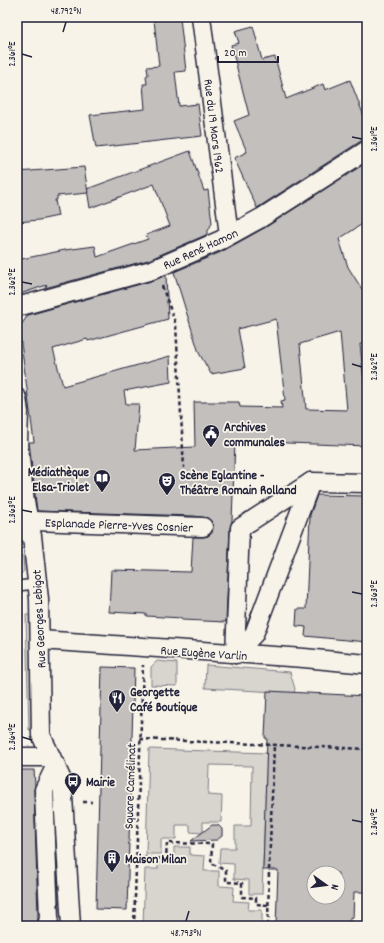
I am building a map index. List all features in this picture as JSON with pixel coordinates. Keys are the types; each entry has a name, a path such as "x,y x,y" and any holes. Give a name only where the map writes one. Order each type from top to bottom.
{"street":[{"name":"Rue du 19 Mars 1962","path":"201,17 229,235"},
{"name":"Rue René Hamon","path":"17,307 156,268 229,235 261,218 367,150"},
{"name":"Rue Georges Lebigot","path":"17,398 19,412 18,442 28,531 39,599 41,735 62,780 71,926"},
{"path":"236,654 236,528 311,482 367,483"},
{"path":"236,654 254,634 311,482"},
{"name":"Esplanade Pierre-Yves Cosnier","path":"28,531 203,527"},
{"name":"Rue Eugène Varlin","path":"40,640 304,658 367,664"},
{"path":"17,757 54,761 44,790 49,918 47,926"}],"lane":[{"path":"17,586 37,584"}],"path":[{"path":"156,268 176,325 184,468"},
{"name":"Square Camélinat","path":"134,926 144,647"},
{"path":"140,739 367,749"},
{"path":"268,926 274,745"},
{"path":"80,802 92,802"},
{"path":"136,858 166,859 167,843 212,844 211,863 226,871 226,882 242,883 242,897 256,898 256,904 268,905"}],"shaded area":[{"path":"17,557 23,557 24,571 17,577"},
{"path":"26,615 33,615 34,729 29,730"},
{"path":"157,661 177,663 177,686 151,685 151,667"},
{"path":"206,665 290,672 295,689 294,693 205,688"},
{"path":"149,749 267,753 262,894 249,894 249,880 234,879 234,864 219,863 220,848 235,848 235,826 251,826 252,766 209,765 208,795 222,796 221,822 203,822 203,833 190,832 190,825 176,825 176,839 161,839 161,854 146,854"},
{"path":"174,847 190,847 190,855 205,856 204,871 219,871 219,886 234,887 233,901 249,902 248,910 262,910 262,926 143,926 145,869 158,869 158,862 174,862"}],"building":[{"path":"180,18 186,71 175,72 179,106 198,104 202,136 96,148 90,115 145,109 143,84 147,84 147,67 159,66 154,20"},
{"path":"253,26 262,60 275,57 286,99 323,84 325,90 350,80 367,124 367,140 361,141 257,208 234,158 247,152 234,121 249,115 231,45 239,43 235,31"},
{"path":"190,151 204,191 208,190 212,223 206,235 148,260 45,288 47,285 17,295 17,260 65,250 95,246 97,257 148,239 146,235 170,226 154,184 90,208 87,189"},
{"path":"367,162 367,221 339,239 348,267 367,297 367,344 360,344 367,411 367,446 235,441 226,622 182,620 182,618 146,616 146,614 109,612 111,570 191,572 193,537 208,536 212,533 212,522 208,518 194,516 37,511 29,442 34,442 19,328 28,315 155,280 166,275 168,319 53,349 63,386 170,356 171,382 124,391 126,404 139,404 135,450 195,447 194,402 239,402 240,407 282,408 281,401 285,400 276,319 238,329 245,368 211,374 199,353 174,272 221,252 266,227","holes":["340,332 347,410 306,409 300,344"]},
{"path":"84,167 88,193 57,196 57,200 55,200 58,216 39,220 17,222 17,172"},
{"path":"317,495 367,496 367,642 305,636 306,627 296,626 297,609 306,609 310,515"},
{"path":"102,667 134,668 127,910 96,909"},
{"path":"267,691 367,696 367,892 354,892 353,918 350,917 350,926 276,926 278,870 263,870 267,738 265,738"},
{"path":"17,770 34,770 37,926 17,926"},
{"path":"212,825 218,825 222,829 222,836 217,840 191,841"}],"place":[{"name":"Archives communales","path":"211,448"},
{"name":"Médiathèque Elsa-Triolet","path":"102,493"},
{"name":"Scène Eglantine - Théâtre Romain Rolland","path":"167,496"},
{"name":"Georgette Café Boutique","path":"117,713"},
{"name":"Mairie","path":"73,796"},
{"name":"Maison Milan","path":"112,873"}]}
